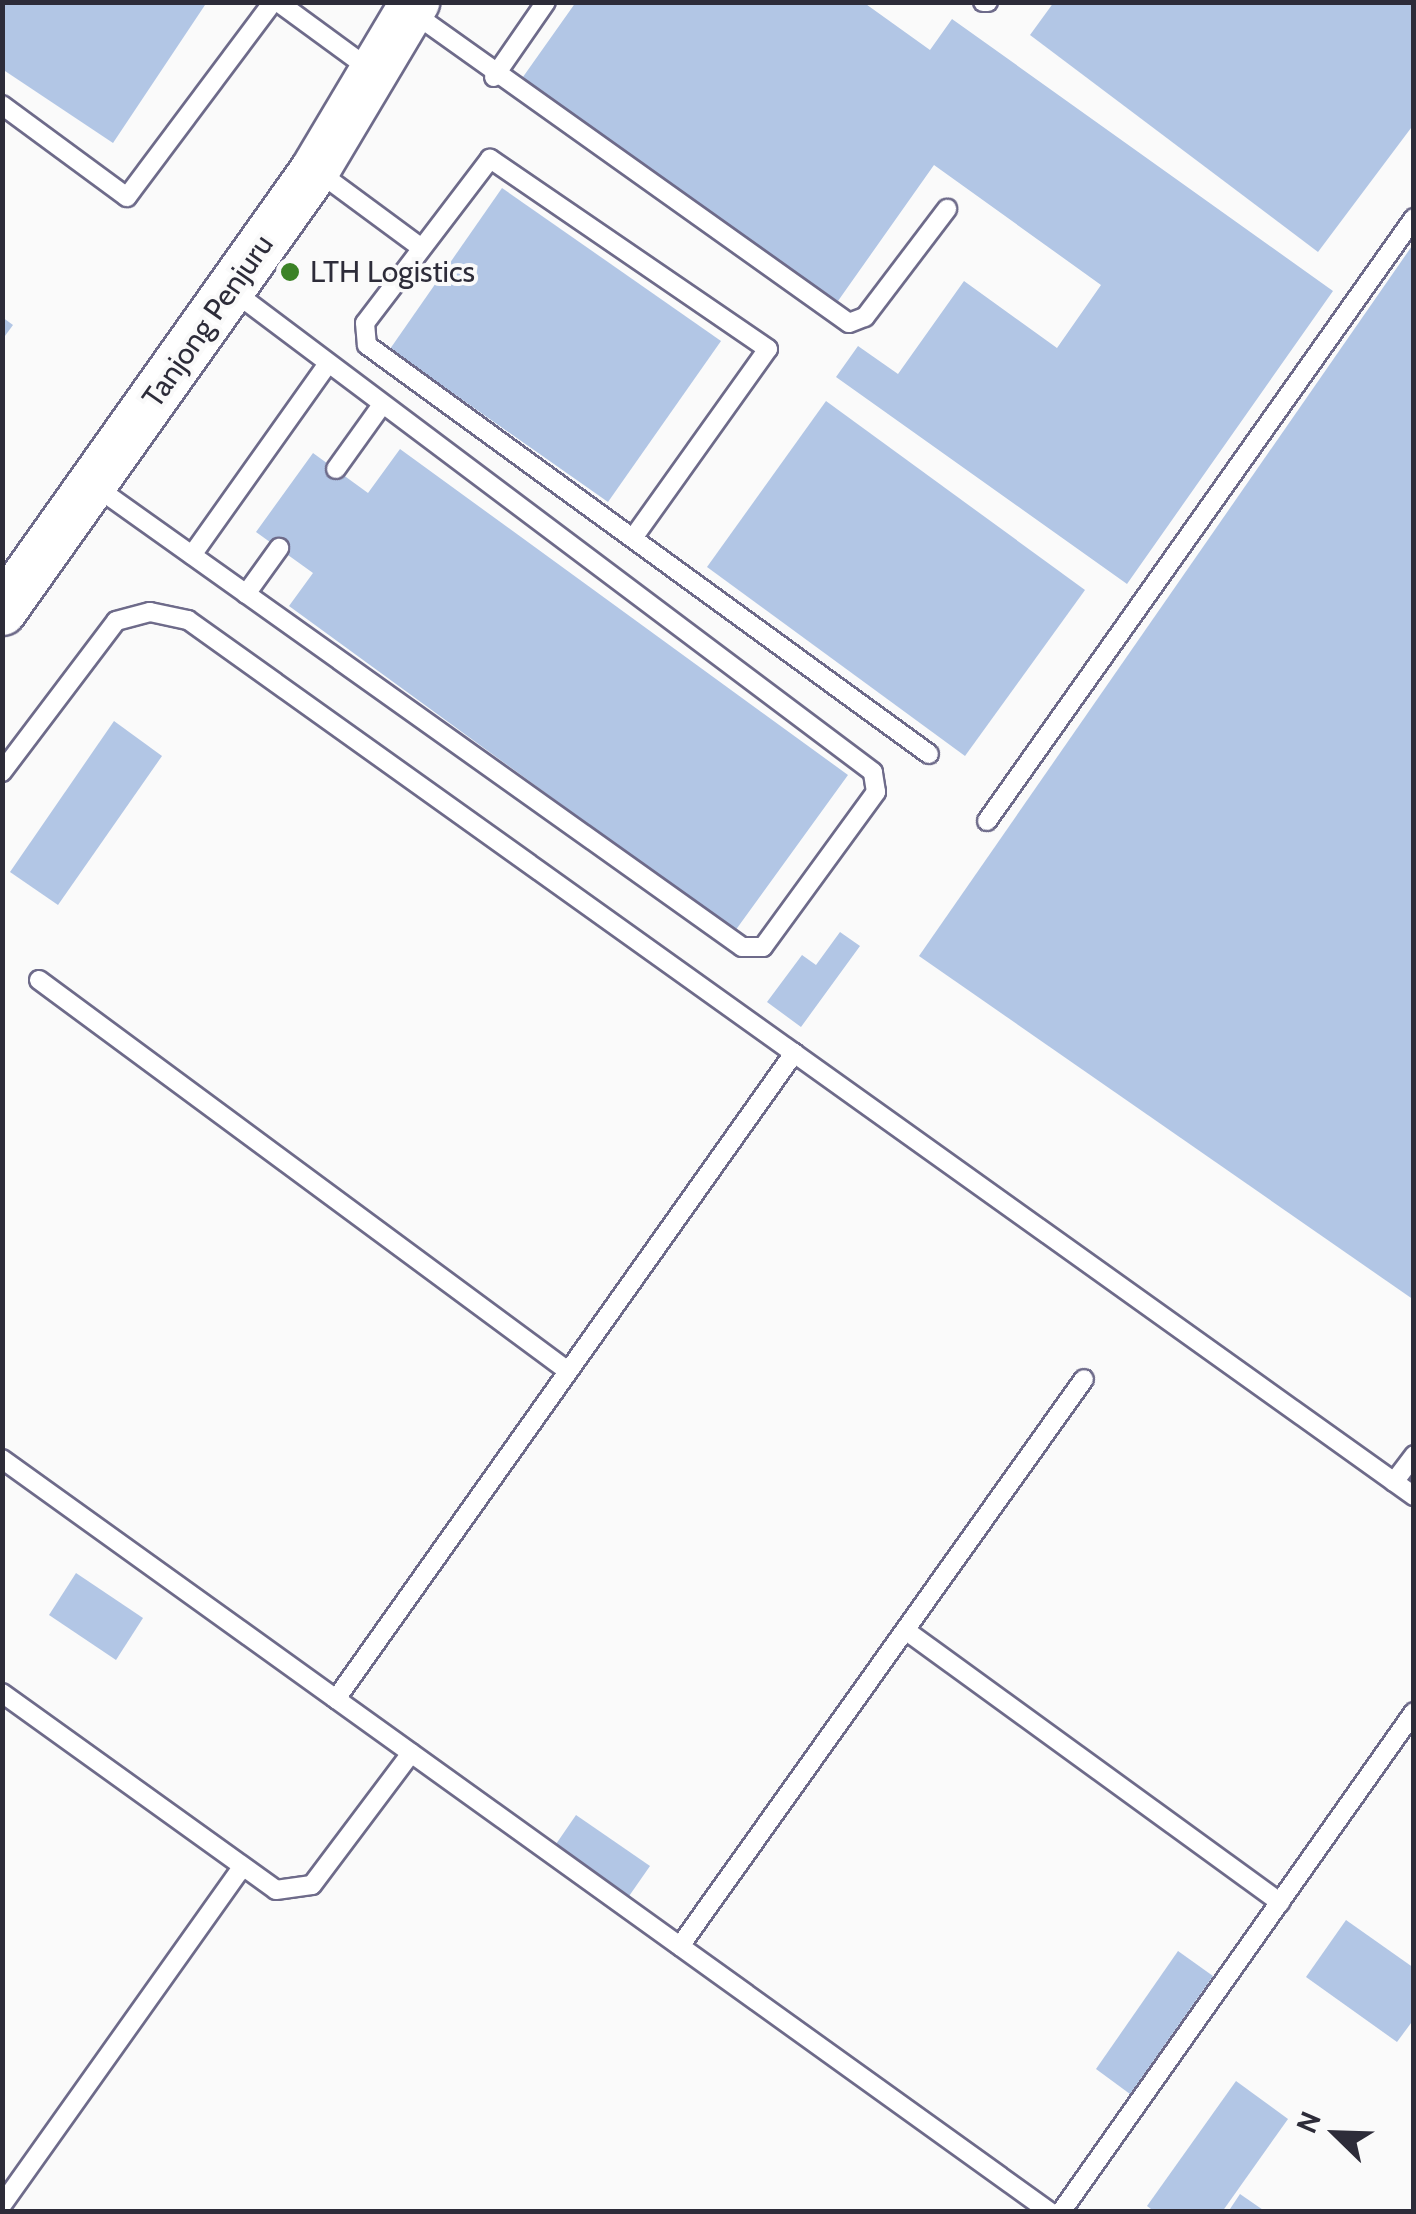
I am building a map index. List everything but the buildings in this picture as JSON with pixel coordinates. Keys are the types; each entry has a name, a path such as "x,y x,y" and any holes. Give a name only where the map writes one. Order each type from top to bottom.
{"main road":[{"name":"Tanjong Penjuru","path":"2,611 314,170 418,12"}],"lane":[{"path":"2,105 128,197 276,2 378,75"},
{"path":"494,76 546,2"},
{"path":"418,12 494,76 849,323 865,317 947,209"},
{"path":"632,538 768,349 494,160 477,166 366,324 367,345 632,538 929,754"},
{"path":"314,170 420,246"},
{"path":"986,821 1414,218"},
{"path":"92,484 750,949 763,947 876,792 874,772 324,368 230,289"},
{"path":"192,555 324,368"},
{"path":"336,470 379,409"},
{"path":"246,594 279,548"},
{"path":"2,772 116,621 150,612 188,620 1414,1496"},
{"path":"39,980 568,1371"},
{"path":"336,1699 794,1054"},
{"path":"680,1946 908,1632 1084,1379"},
{"path":"1394,1482 1414,1455"},
{"path":"2,1459 1050,2212"},
{"path":"908,1632 1280,1902"},
{"path":"2,1693 276,1890 312,1885 411,1752"},
{"path":"1061,2212 1414,1712"},
{"path":"2,2206 242,1869"}],"place":[{"name":"LTH Logistics","path":"290,272"}]}
